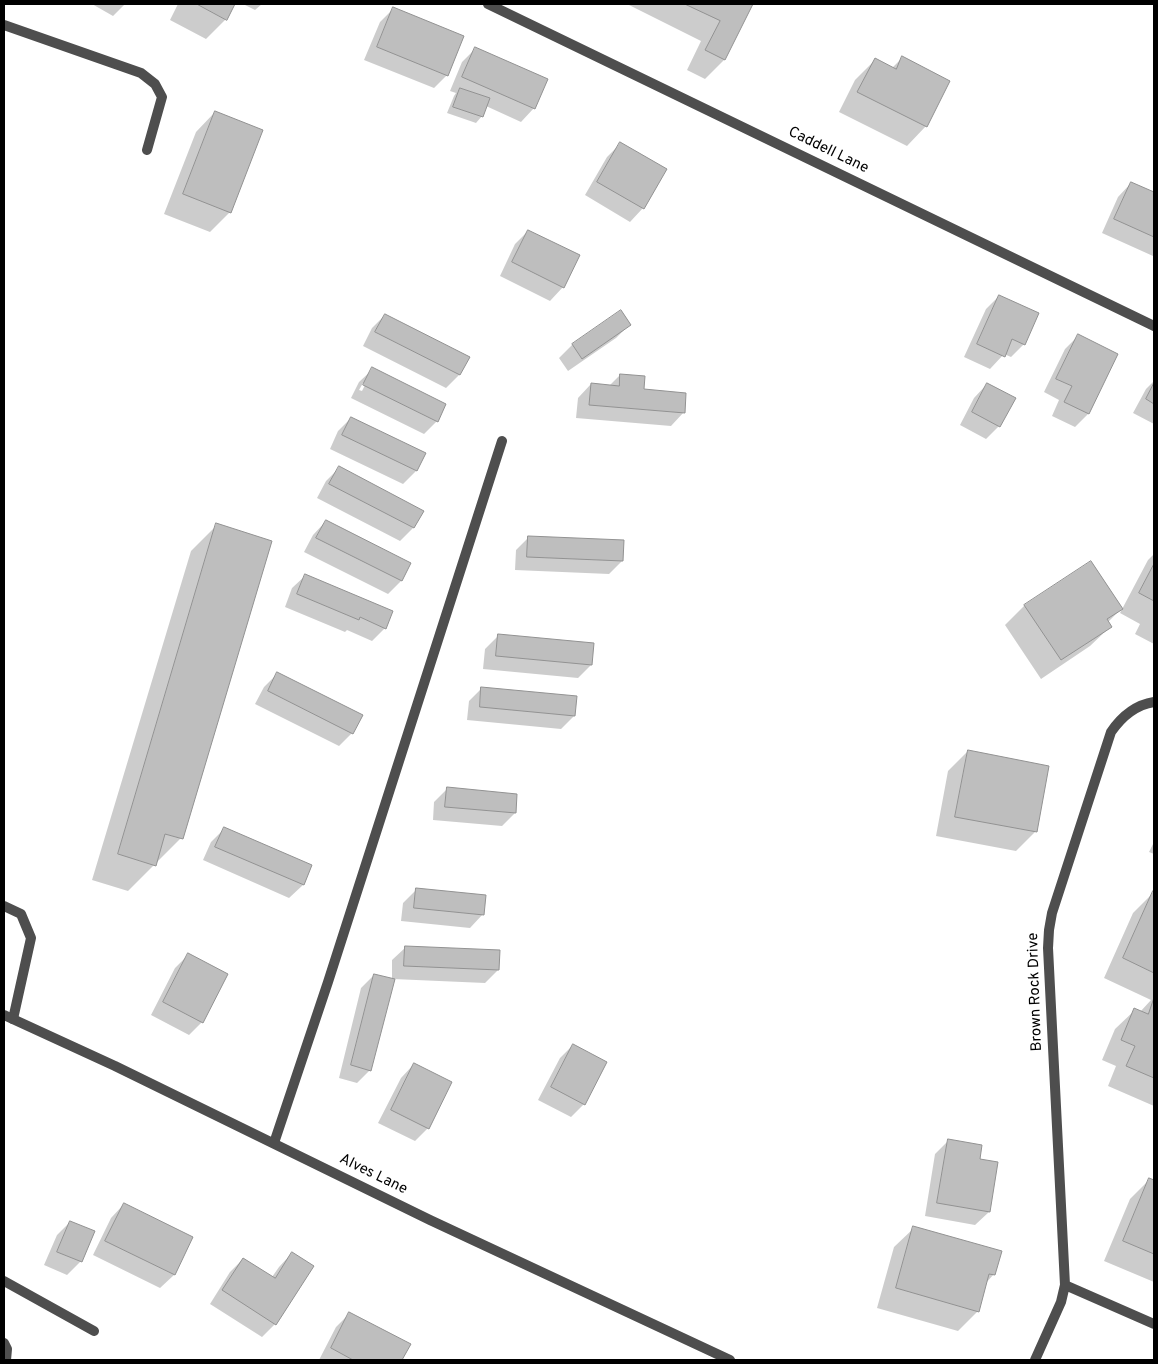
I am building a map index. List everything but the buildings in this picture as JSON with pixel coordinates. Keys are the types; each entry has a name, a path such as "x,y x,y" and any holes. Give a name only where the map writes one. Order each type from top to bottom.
{"street":[{"name":"Caddell Lane","path":"488,4 1154,326"},
{"path":"4,25 141,73 155,84 162,97 147,150"},
{"path":"274,1143 328,982 502,441"},
{"name":"Brown Rock Drive","path":"1034,1360 1061,1302 1065,1285 1048,930 1052,912 1111,732 1118,721 1127,713 1138,706 1154,702"},
{"path":"4,906 21,914 31,938 8,1017"},
{"name":"Alves Lane","path":"8,1017 115,1066 430,1220 730,1360"},
{"path":"4,1285 4,1281 94,1331"},
{"path":"1065,1285 1154,1324"},
{"path":"4,1342 7,1349 6,1360"}]}
